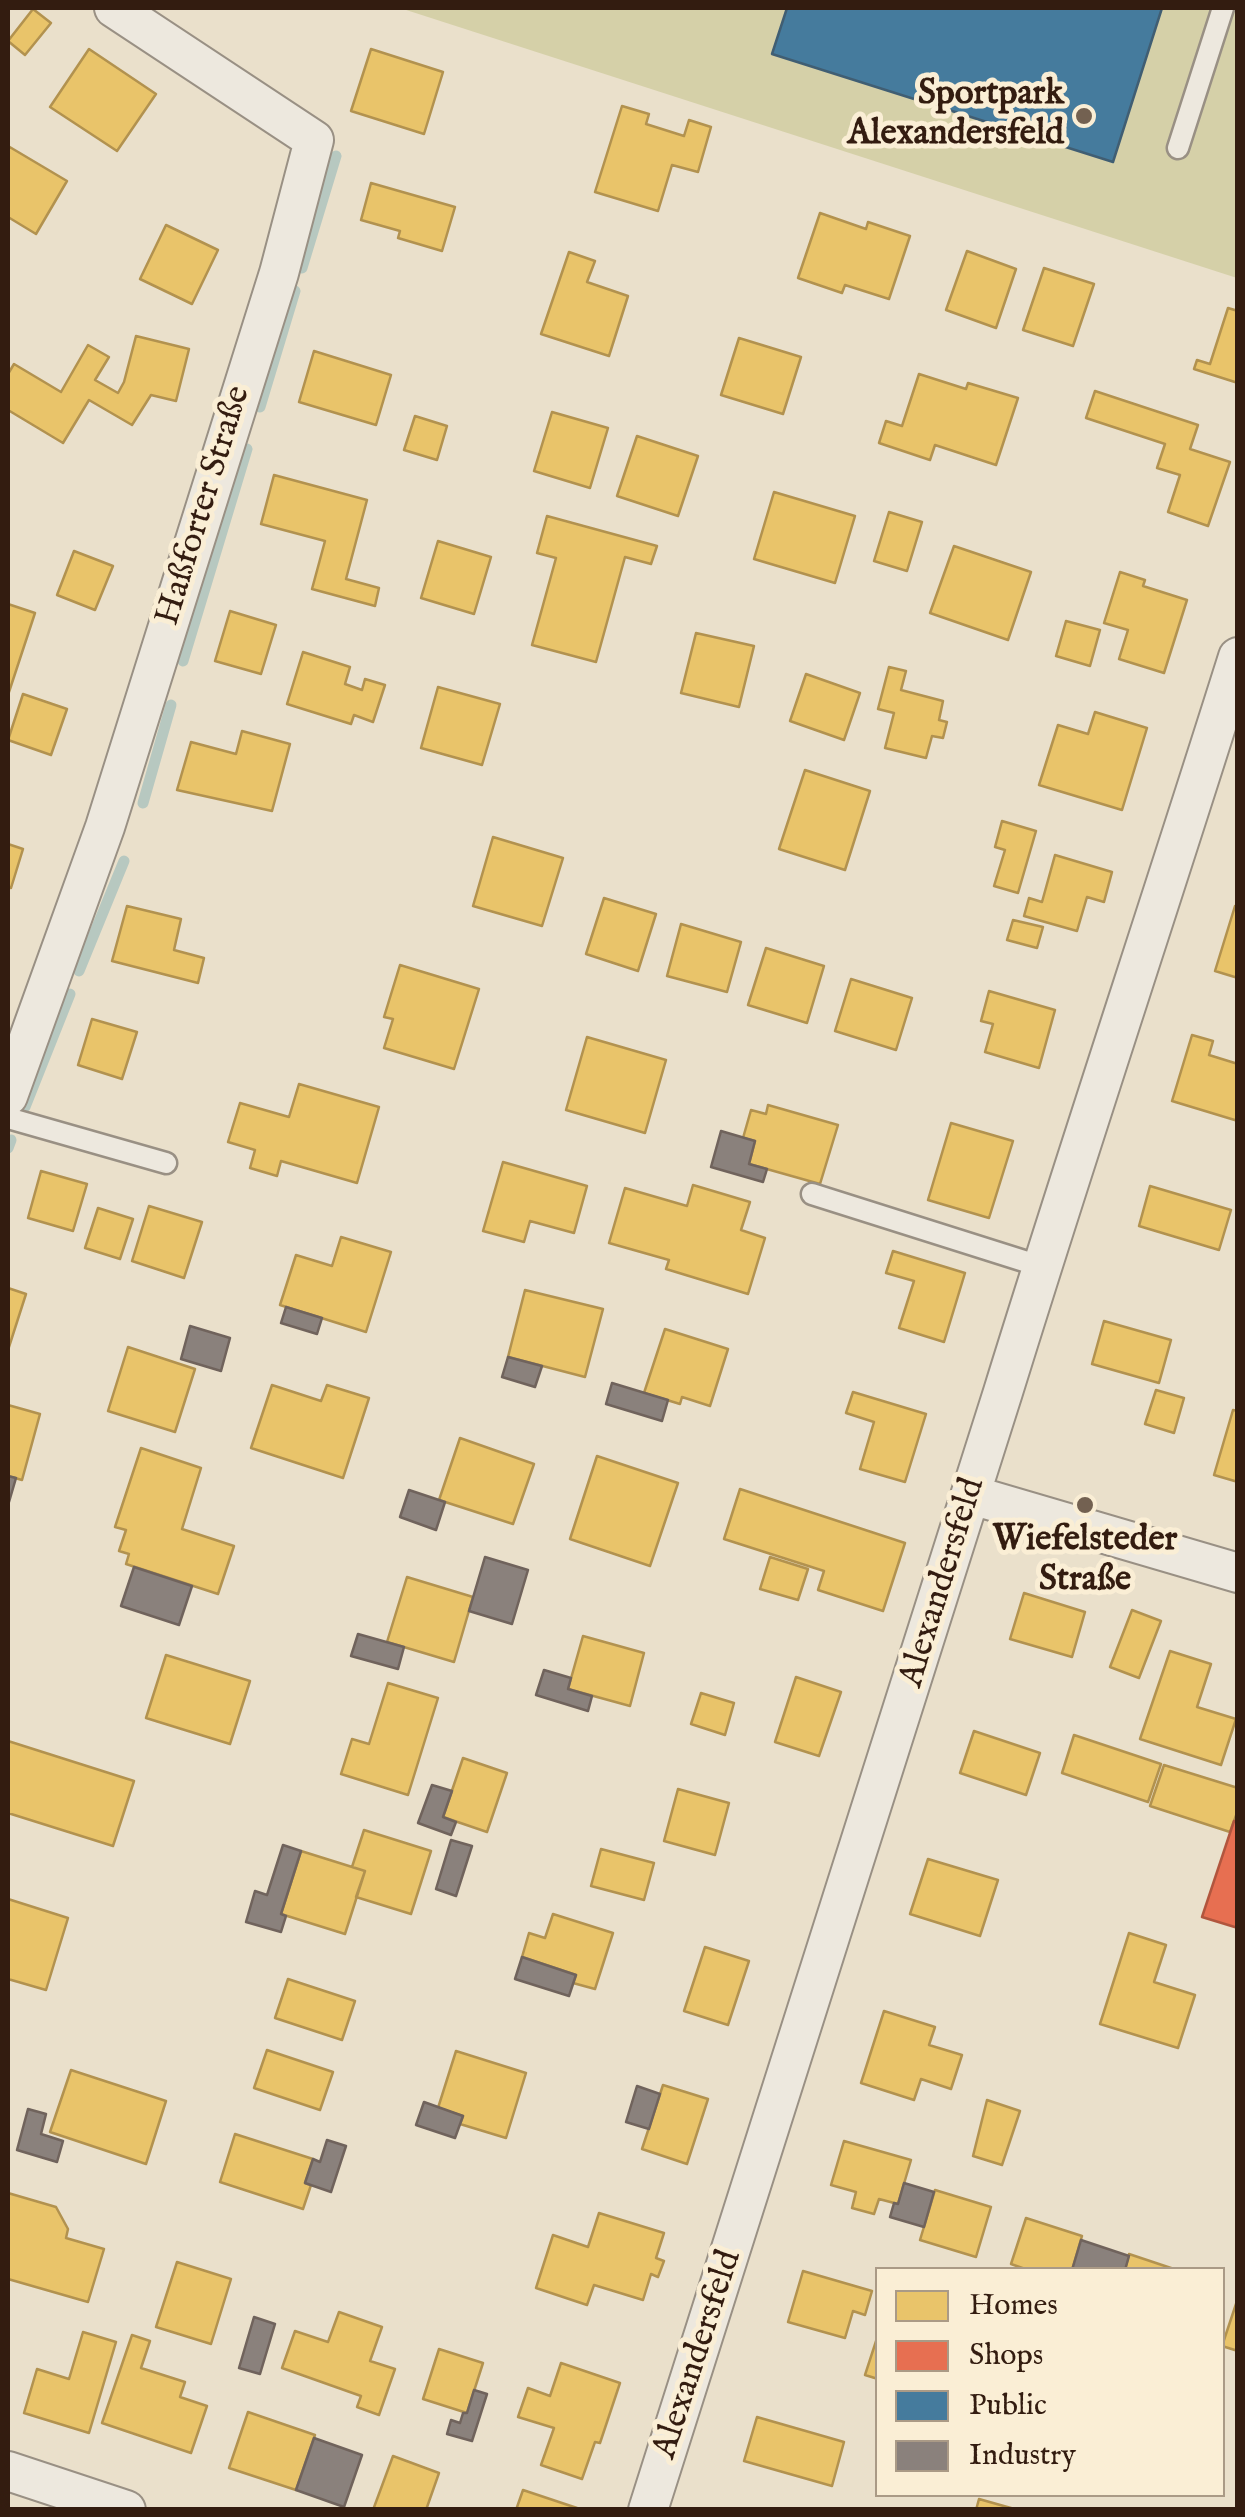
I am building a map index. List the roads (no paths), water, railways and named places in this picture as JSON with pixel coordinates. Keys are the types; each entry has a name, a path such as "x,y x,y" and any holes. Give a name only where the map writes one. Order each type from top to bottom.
{"street":[{"name":"Haßforter Straße","path":"8,1096 106,826 279,273 314,140 114,8"},
{"name":"Alexandersfeld","path":"648,2510 744,2221 1043,1266 1229,715 1238,656"},
{"path":"972,1495 1238,1573"},
{"path":"8,2472 126,2510"}],"lane":[{"path":"1178,148 1223,8"},
{"path":"8,1118 166,1162"},
{"path":"812,1194 1043,1266"}],"waterway":[{"path":"302,268 336,156"},
{"path":"260,407 295,291"},
{"path":"183,661 247,449"},
{"path":"143,803 171,705"},
{"path":"79,971 124,861"},
{"path":"25,1107 70,994"},
{"path":"8,1148 11,1140"}],"place":[{"name":"Sportpark Alexandersfeld","path":"1084,116"},
{"name":"Wiefelsteder Straße","path":"1085,1505"}]}
